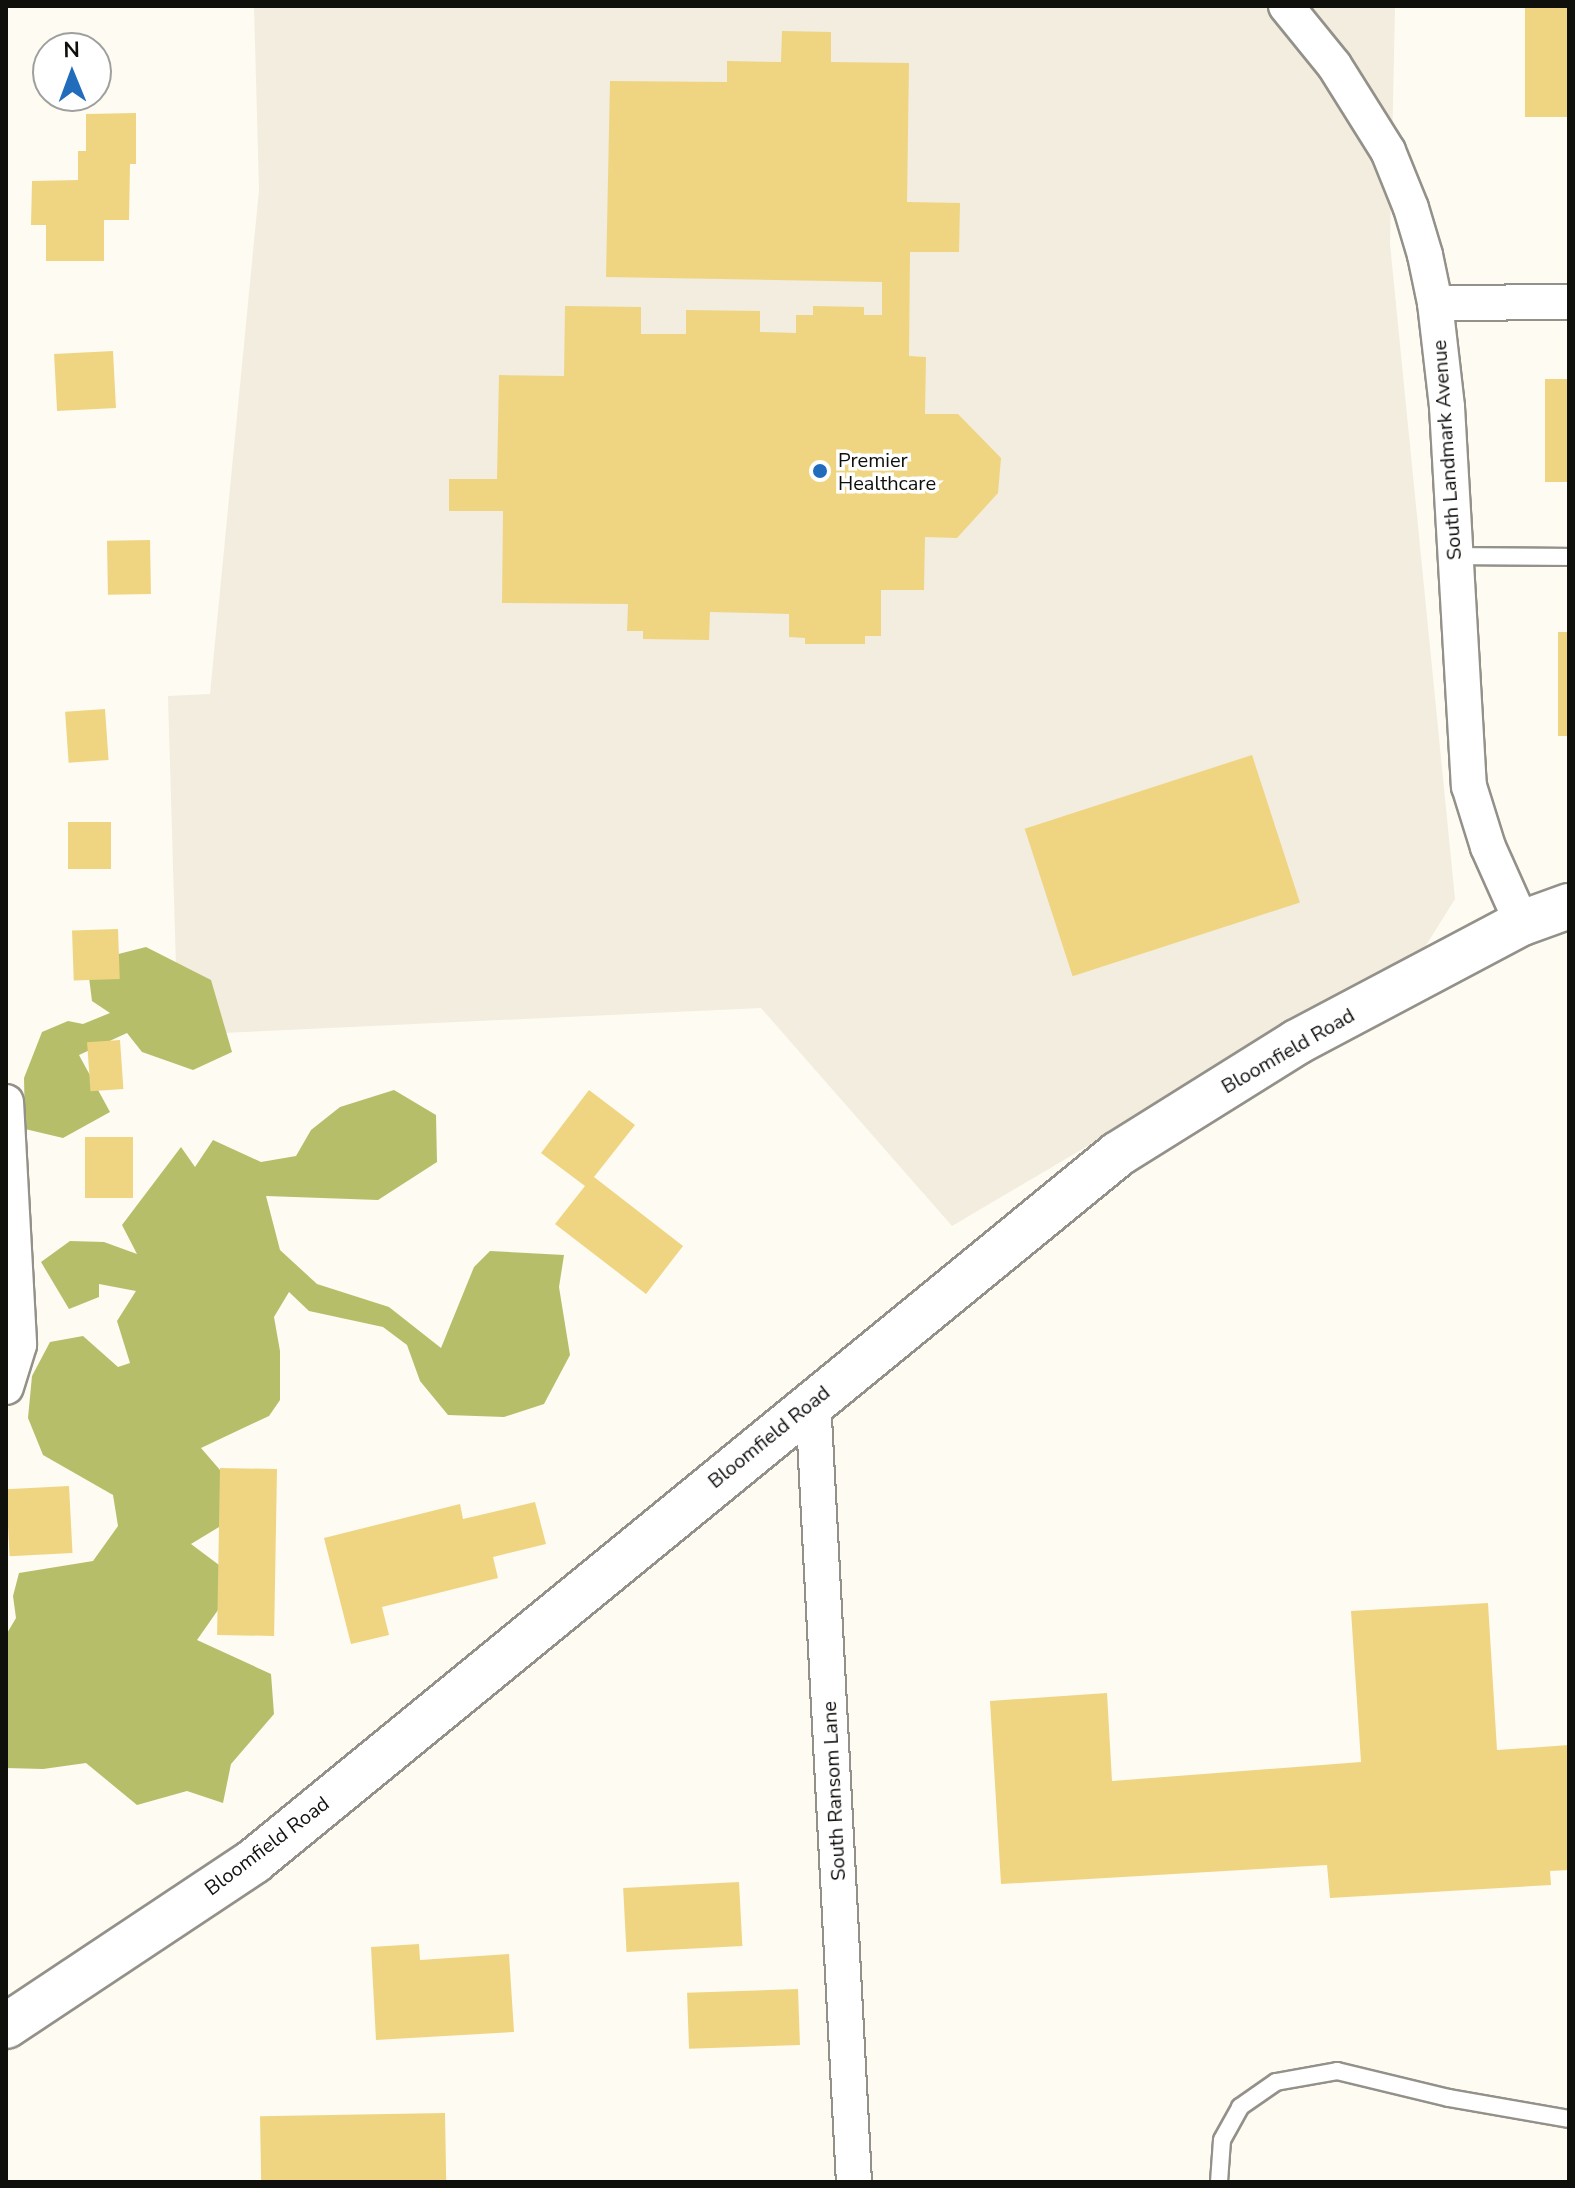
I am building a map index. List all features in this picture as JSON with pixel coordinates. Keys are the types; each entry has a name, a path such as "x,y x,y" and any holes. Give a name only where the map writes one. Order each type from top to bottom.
{"main road":[{"name":"Bloomfield Road","path":"6,2026 254,1861 813,1400 1118,1154 1297,1042 1522,923 1569,906"}],"street":[{"name":"South Landmark Avenue","path":"1286,6 1334,65 1388,151 1411,208 1435,303 1447,407 1469,786 1485,840 1522,923"},
{"path":"1435,303 1569,302"},
{"path":"6,1102 19,1345 6,1387"},
{"name":"South Ransom Lane","path":"813,1400 854,2182"}],"lane":[{"path":"1455,556 1569,557"},
{"path":"1219,2182 1222,2140 1240,2107 1276,2082 1337,2071 1449,2098 1569,2119"}],"shaded area":[{"name":"Premier Healthcare","path":"254,6 1395,6 1390,244 1455,899 1425,947 952,1226 761,1008 178,1035 168,696 210,694 259,190"}],"green space":[{"path":"146,947 211,980 232,1052 193,1070 142,1052 127,1033 79,1055 110,1112 63,1138 25,1129 24,1078 42,1032 68,1021 83,1024 110,1013 92,1001 87,962"},
{"path":"394,1090 436,1115 437,1162 378,1200 266,1196 280,1250 317,1284 389,1307 441,1348 474,1267 490,1251 564,1255 559,1287 570,1355 544,1404 504,1417 448,1415 420,1381 407,1345 383,1327 309,1311 289,1292 274,1317 280,1351 280,1400 269,1416 201,1448 252,1507 191,1544 239,1580 197,1640 271,1674 274,1714 231,1764 223,1803 187,1791 137,1805 86,1763 43,1769 6,1768 6,1635 16,1618 13,1596 19,1573 93,1561 118,1526 113,1495 43,1455 28,1418 32,1376 50,1342 83,1336 118,1367 130,1363 117,1321 136,1291 99,1284 99,1297 69,1309 41,1262 70,1241 104,1242 137,1254 122,1225 181,1147 195,1167 213,1140 261,1162 296,1156 311,1130 340,1107"}],"building":[{"path":"1525,6 1569,6 1569,117 1525,117"},
{"path":"782,31 831,32 831,62 909,63 907,202 960,203 959,252 910,252 909,356 926,357 925,414 958,414 1001,458 998,493 957,538 925,537 924,590 881,590 881,636 865,636 865,644 805,644 805,638 789,637 789,614 710,612 709,640 643,639 643,631 627,631 628,604 502,603 503,511 449,511 449,479 497,479 499,375 564,376 565,306 641,307 641,334 686,334 686,310 760,311 760,332 796,333 796,315 813,315 813,306 864,307 864,315 882,315 882,282 606,277 610,81 727,82 727,61 781,62"},
{"path":"136,113 136,164 130,164 129,220 104,220 104,261 46,261 46,225 31,225 32,181 78,180 78,151 86,151 86,114"},
{"path":"113,351 116,408 57,411 54,354"},
{"path":"1545,379 1569,379 1569,482 1545,482"},
{"path":"150,540 151,594 108,595 107,541"},
{"path":"1558,632 1569,632 1569,736 1558,736"},
{"path":"105,709 109,760 69,763 65,712"},
{"path":"1252,755 1300,902 1073,976 1025,829"},
{"path":"68,822 111,822 111,869 68,869"},
{"path":"118,929 120,979 74,981 72,931"},
{"path":"120,1040 123,1089 90,1091 87,1042"},
{"path":"589,1090 635,1125 594,1177 683,1246 646,1294 555,1224 585,1186 541,1153"},
{"path":"85,1137 133,1137 133,1198 85,1198"},
{"path":"220,1468 277,1469 274,1636 217,1635"},
{"path":"69,1486 73,1553 10,1556 6,1489"},
{"path":"535,1502 546,1544 493,1557 498,1578 382,1607 389,1635 351,1644 324,1538 460,1504 463,1519"},
{"path":"1488,1603 1497,1750 1569,1745 1569,1870 1550,1871 1551,1885 1330,1898 1327,1865 1001,1884 990,1701 1107,1693 1112,1781 1361,1762 1351,1611"},
{"path":"739,1882 742,1946 627,1952 623,1888"},
{"path":"419,1944 420,1960 509,1954 514,2032 376,2040 371,1947"},
{"path":"798,1989 800,2045 689,2049 687,1993"},
{"path":"445,2113 446,2182 261,2182 260,2116"}],"place":[{"name":"Premier Healthcare","path":"820,471"}]}
